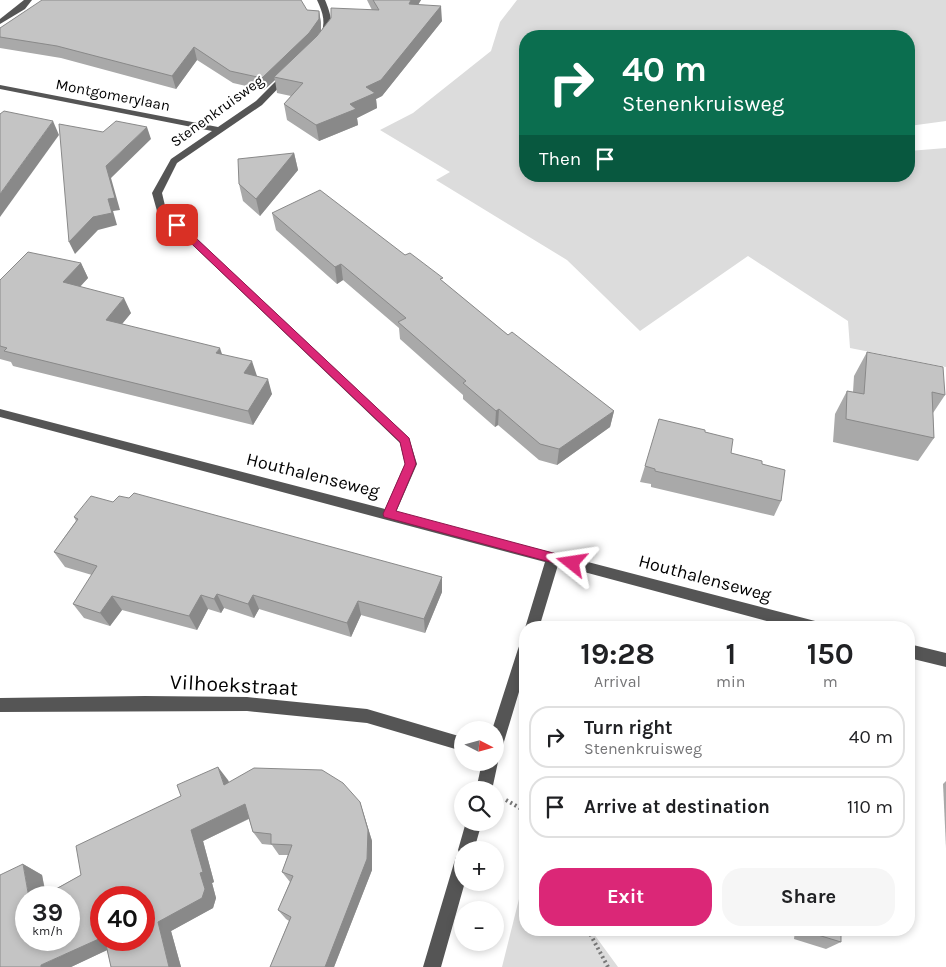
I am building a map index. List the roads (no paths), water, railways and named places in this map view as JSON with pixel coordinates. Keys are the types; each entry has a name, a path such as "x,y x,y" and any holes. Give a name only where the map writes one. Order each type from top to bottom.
{"street":[{"path":"0,22 22,7 28,0"},
{"path":"315,48 327,32 327,16 321,0"},
{"name":"Stenenkruisweg","path":"294,69 259,103 174,161 162,181 158,193 162,211 405,441 411,464 388,514"},
{"name":"Montgomerylaan","path":"0,86 221,130"},
{"name":"Houthalenseweg","path":"0,413 792,621"},
{"path":"534,621 553,558"},
{"path":"915,652 946,660"},
{"path":"502,721 519,667"},
{"name":"Vilhoekstraat","path":"0,704 247,704 367,716 454,742"},
{"path":"432,967 454,890"}]}
